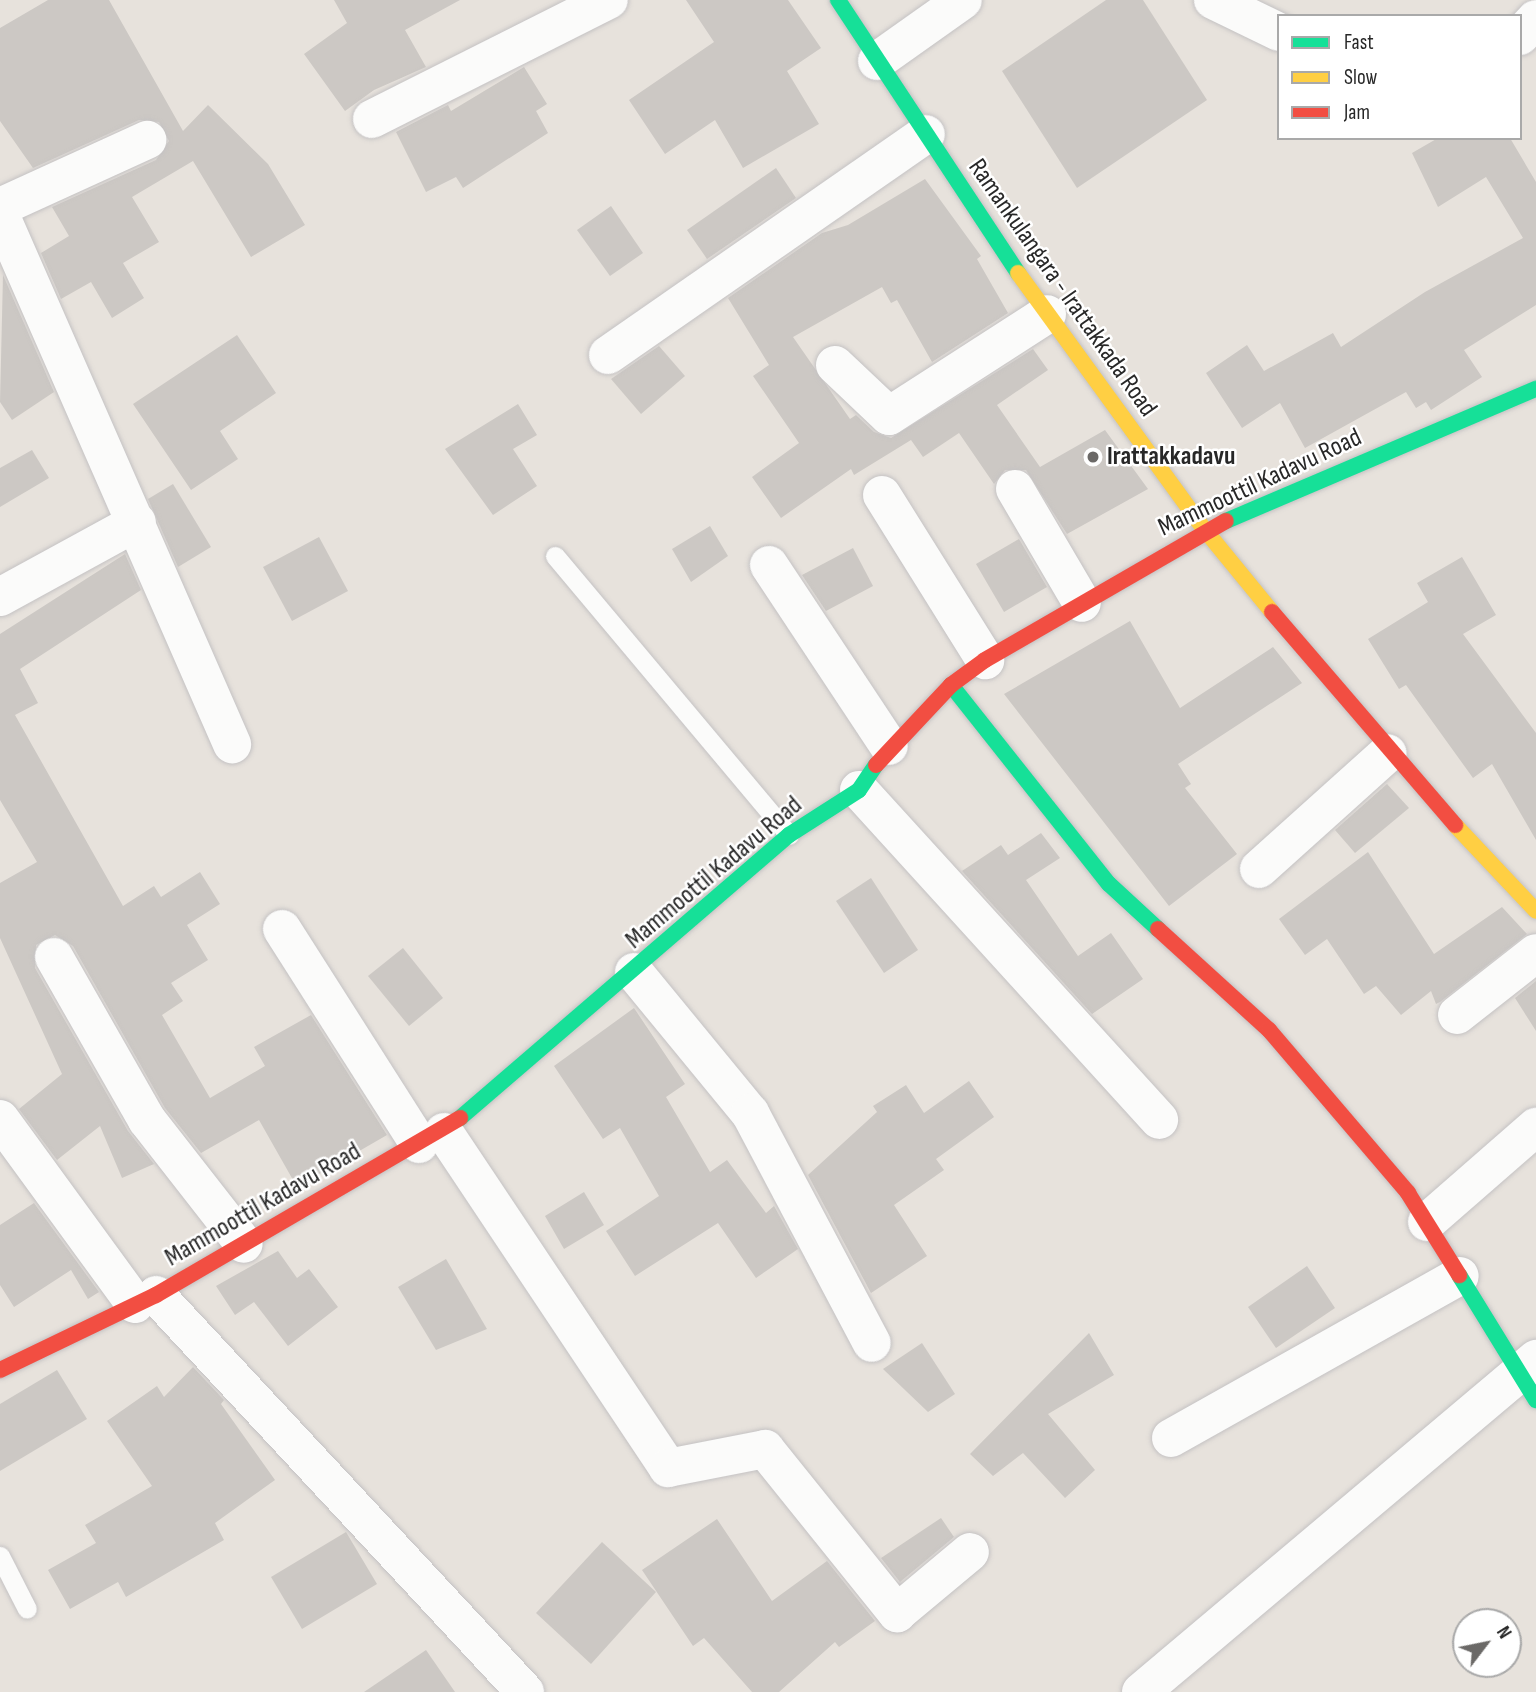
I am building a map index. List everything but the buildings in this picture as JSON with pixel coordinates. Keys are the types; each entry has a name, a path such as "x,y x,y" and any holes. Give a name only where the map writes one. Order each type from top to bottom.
{"street":[{"path":"372,119 609,0"},
{"name":"Ramankulangara - Irattakkada Road","path":"838,0 1047,314 1205,530 1388,752 1536,911"},
{"path":"877,61 963,0"},
{"path":"1213,0 1277,31"},
{"path":"1522,34 1536,19"},
{"path":"608,355 926,134"},
{"path":"0,207 147,140"},
{"path":"0,214 232,744"},
{"path":"835,365 889,416 1047,314"},
{"name":"Mammoottil Kadavu Road","path":"0,1370 145,1300 432,1138 634,972 789,835 859,790 889,746 951,685 985,660 1205,530 1536,389"},
{"path":"1015,489 1082,603"},
{"path":"882,495 985,660"},
{"path":"0,597 137,522"},
{"path":"769,565 889,746"},
{"path":"951,685 1109,884 1269,1030 1408,1193 1460,1276 1530,1377 1141,1692"},
{"path":"1259,869 1388,752"},
{"path":"859,790 1159,1120"},
{"path":"282,929 668,1468 765,1448 897,1613 970,1552"},
{"path":"1457,1015 1536,953"},
{"path":"54,957 147,1120 244,1244"},
{"path":"634,972 750,1113 872,1343"},
{"path":"0,1119 145,1300 525,1692"},
{"path":"1427,1222 1536,1127"},
{"path":"1171,1438 1460,1276"}],"lane":[{"path":"555,556 789,835"},
{"path":"0,1556 27,1609"}],"traffic: fast":[{"path":"838,0 1018,273"},
{"path":"1226,521 1536,389"},
{"path":"951,685 1109,884 1158,929"},
{"path":"460,1118 789,835 859,790 876,765"},
{"path":"1459,1275 1536,1400"}],"traffic: slow":[{"path":"1018,273 1205,530 1272,612"},
{"path":"1455,825 1536,911"}],"traffic: jam":[{"path":"876,765 951,685 985,660 1226,521"},
{"path":"1272,612 1455,825"},
{"path":"1158,929 1269,1030 1408,1193 1459,1275"},
{"path":"0,1370 156,1295 460,1118"}],"place":[{"name":"Irattakkadavu","path":"1093,457"}]}
